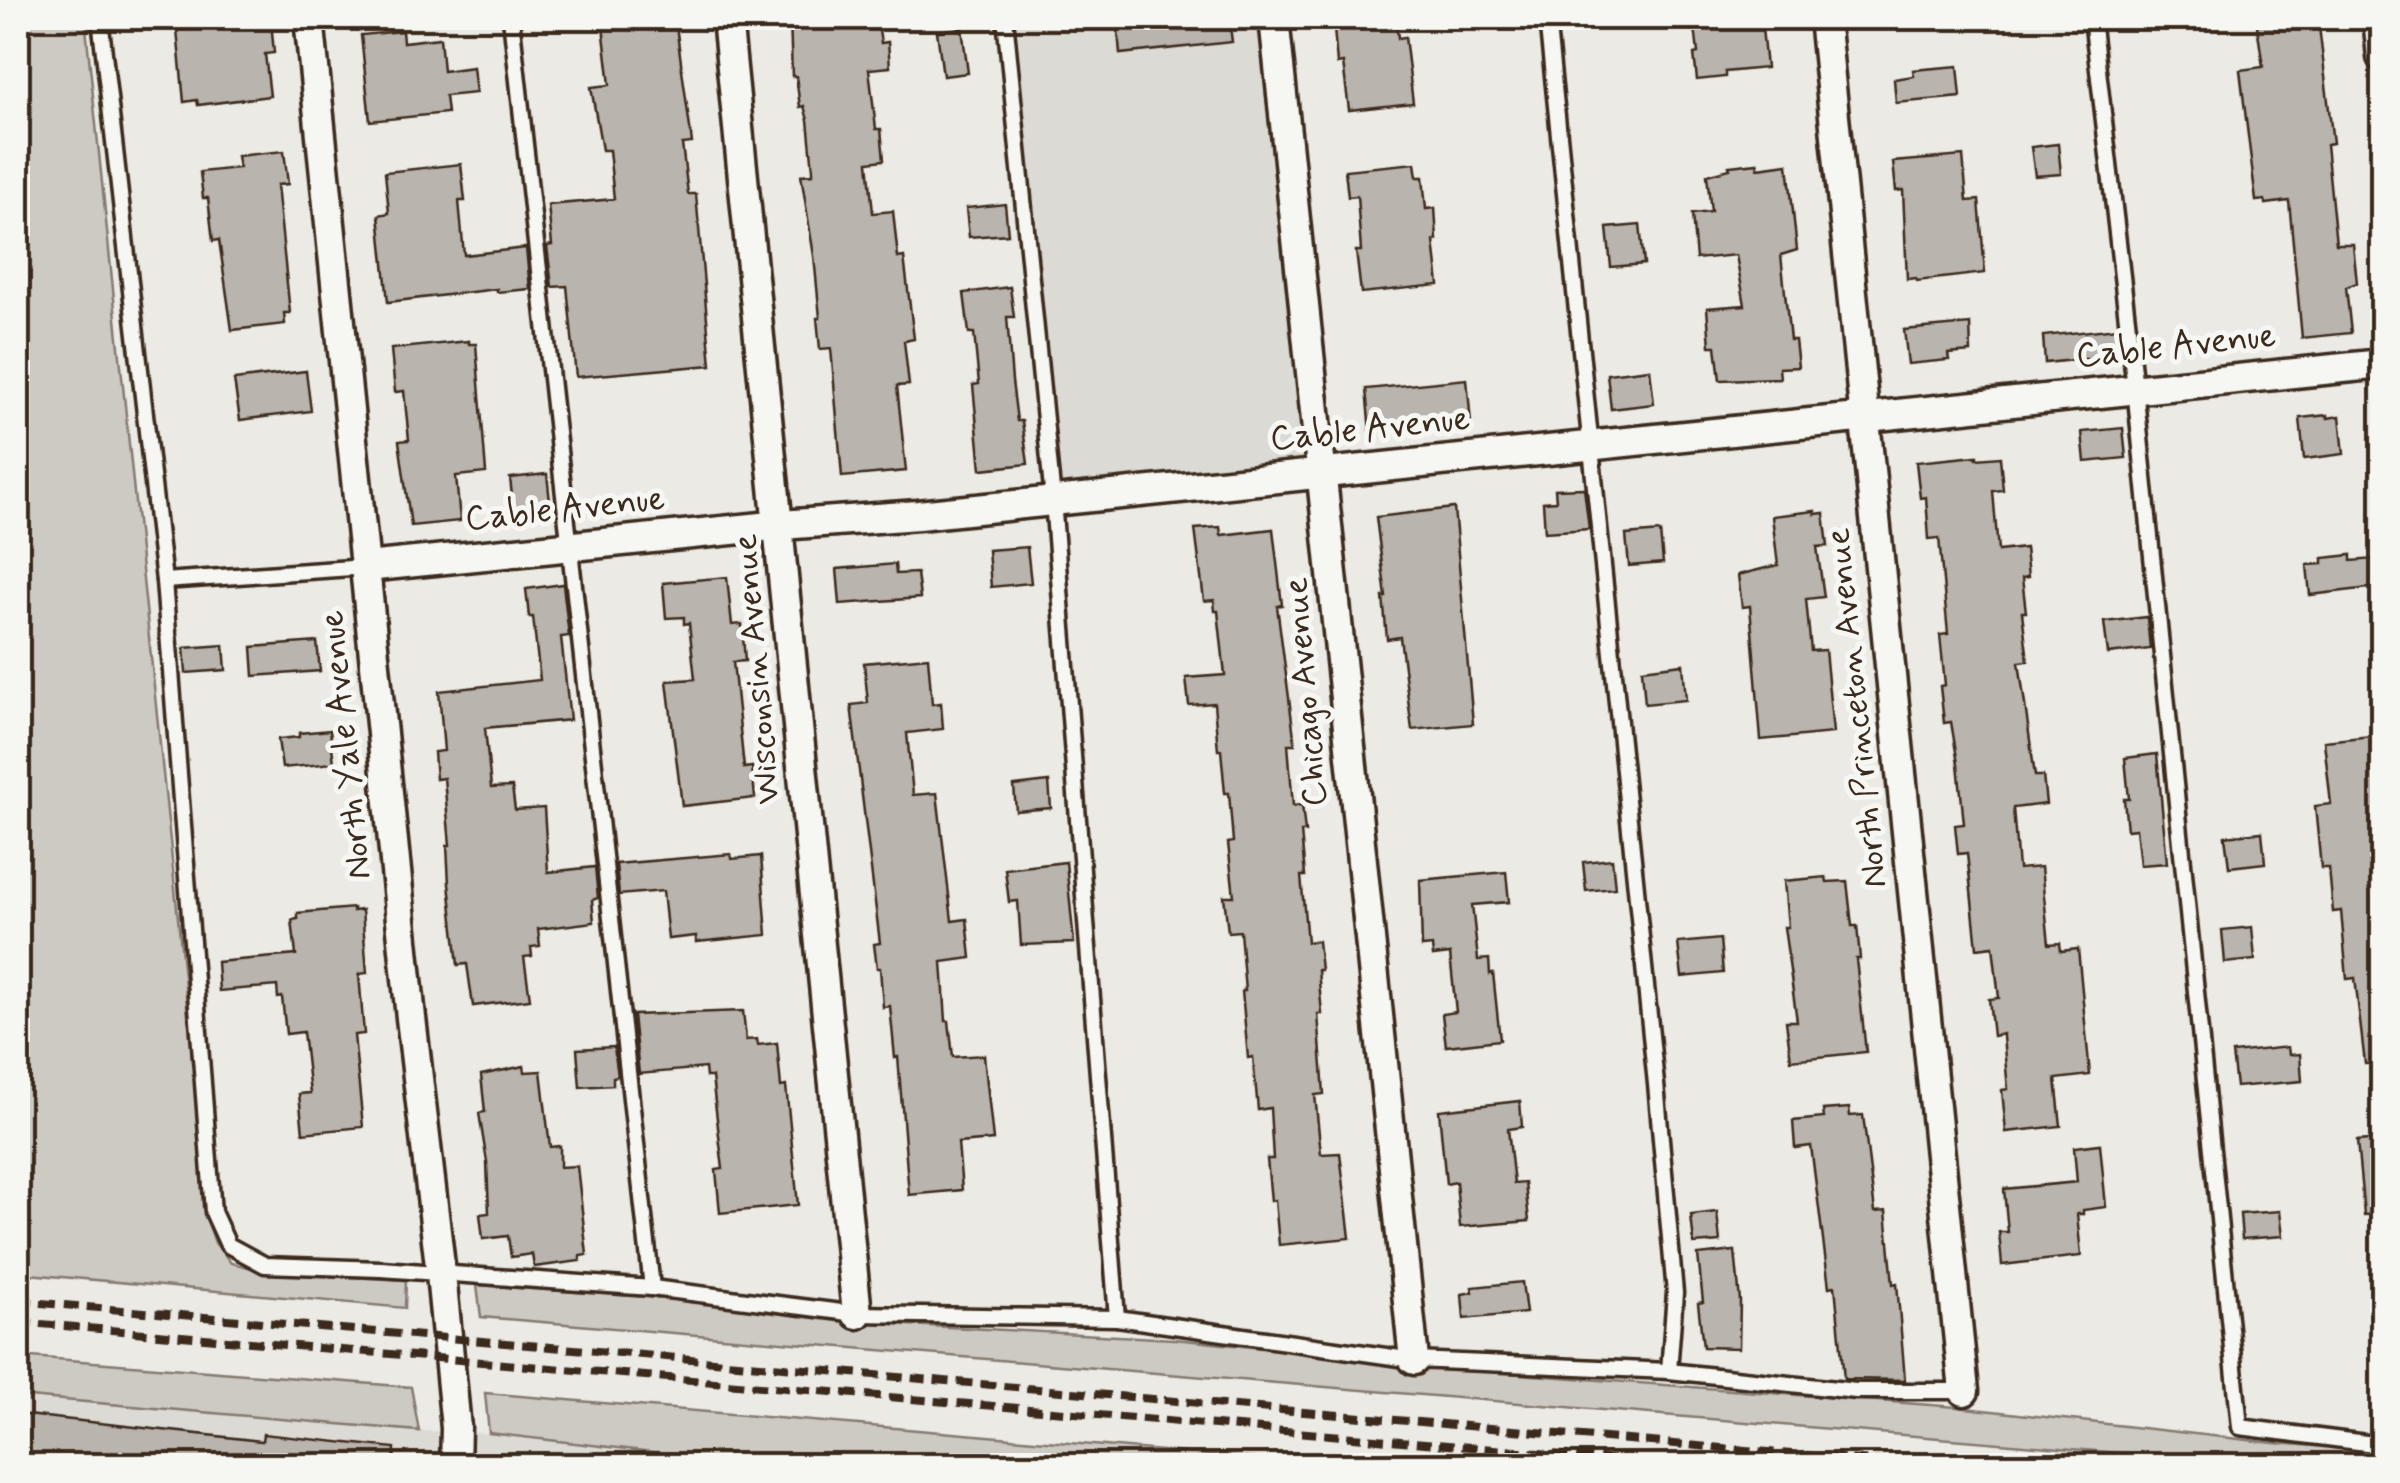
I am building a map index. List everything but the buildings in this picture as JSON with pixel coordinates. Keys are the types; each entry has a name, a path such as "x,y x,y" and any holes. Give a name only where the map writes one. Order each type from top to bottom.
{"street":[{"name":"North Yale Avenue","path":"309,18 411,1018 441,1274 456,1428 455,1466"},
{"name":"Wisconsin Avenue","path":"728,18 858,1314"},
{"name":"Chicago Avenue","path":"1274,18 1414,1360"},
{"name":"North Princeton Avenue","path":"1824,18 1964,1391"},
{"path":"2378,18 2382,56"},
{"name":"Cable Avenue","path":"366,567 2382,364"}],"lane":[{"path":"100,18 164,582 213,1212 228,1246 265,1264 652,1288 858,1314 1117,1318 1414,1360 1669,1372 1856,1391 1964,1391"},
{"path":"512,18 652,1288"},
{"path":"1005,18 1053,500 1117,1318"},
{"path":"1546,18 1673,1274 1669,1372"},
{"path":"2092,18 2135,388 2240,1426 2382,1444"},
{"path":"164,582 366,567"}],"shaded area":[{"path":"18,18 85,18 198,1112 203,1208 215,1243 231,1263 274,1273 406,1280 405,1308 18,1273"},
{"path":"1005,18 1275,18 1323,471 1053,500"},
{"path":"477,1285 648,1297 889,1324 1174,1339 1493,1372 1957,1407 2274,1443 2382,1451 2382,1465 2265,1465 481,1317"},
{"path":"18,1356 411,1387 419,1431 18,1396"},
{"path":"485,1393 1327,1465 774,1466 489,1433"},
{"path":"18,1396 419,1431 489,1433 774,1465 18,1465"}],"railway":[{"path":"18,1301 1930,1466"},
{"path":"18,1322 1691,1466"}]}
